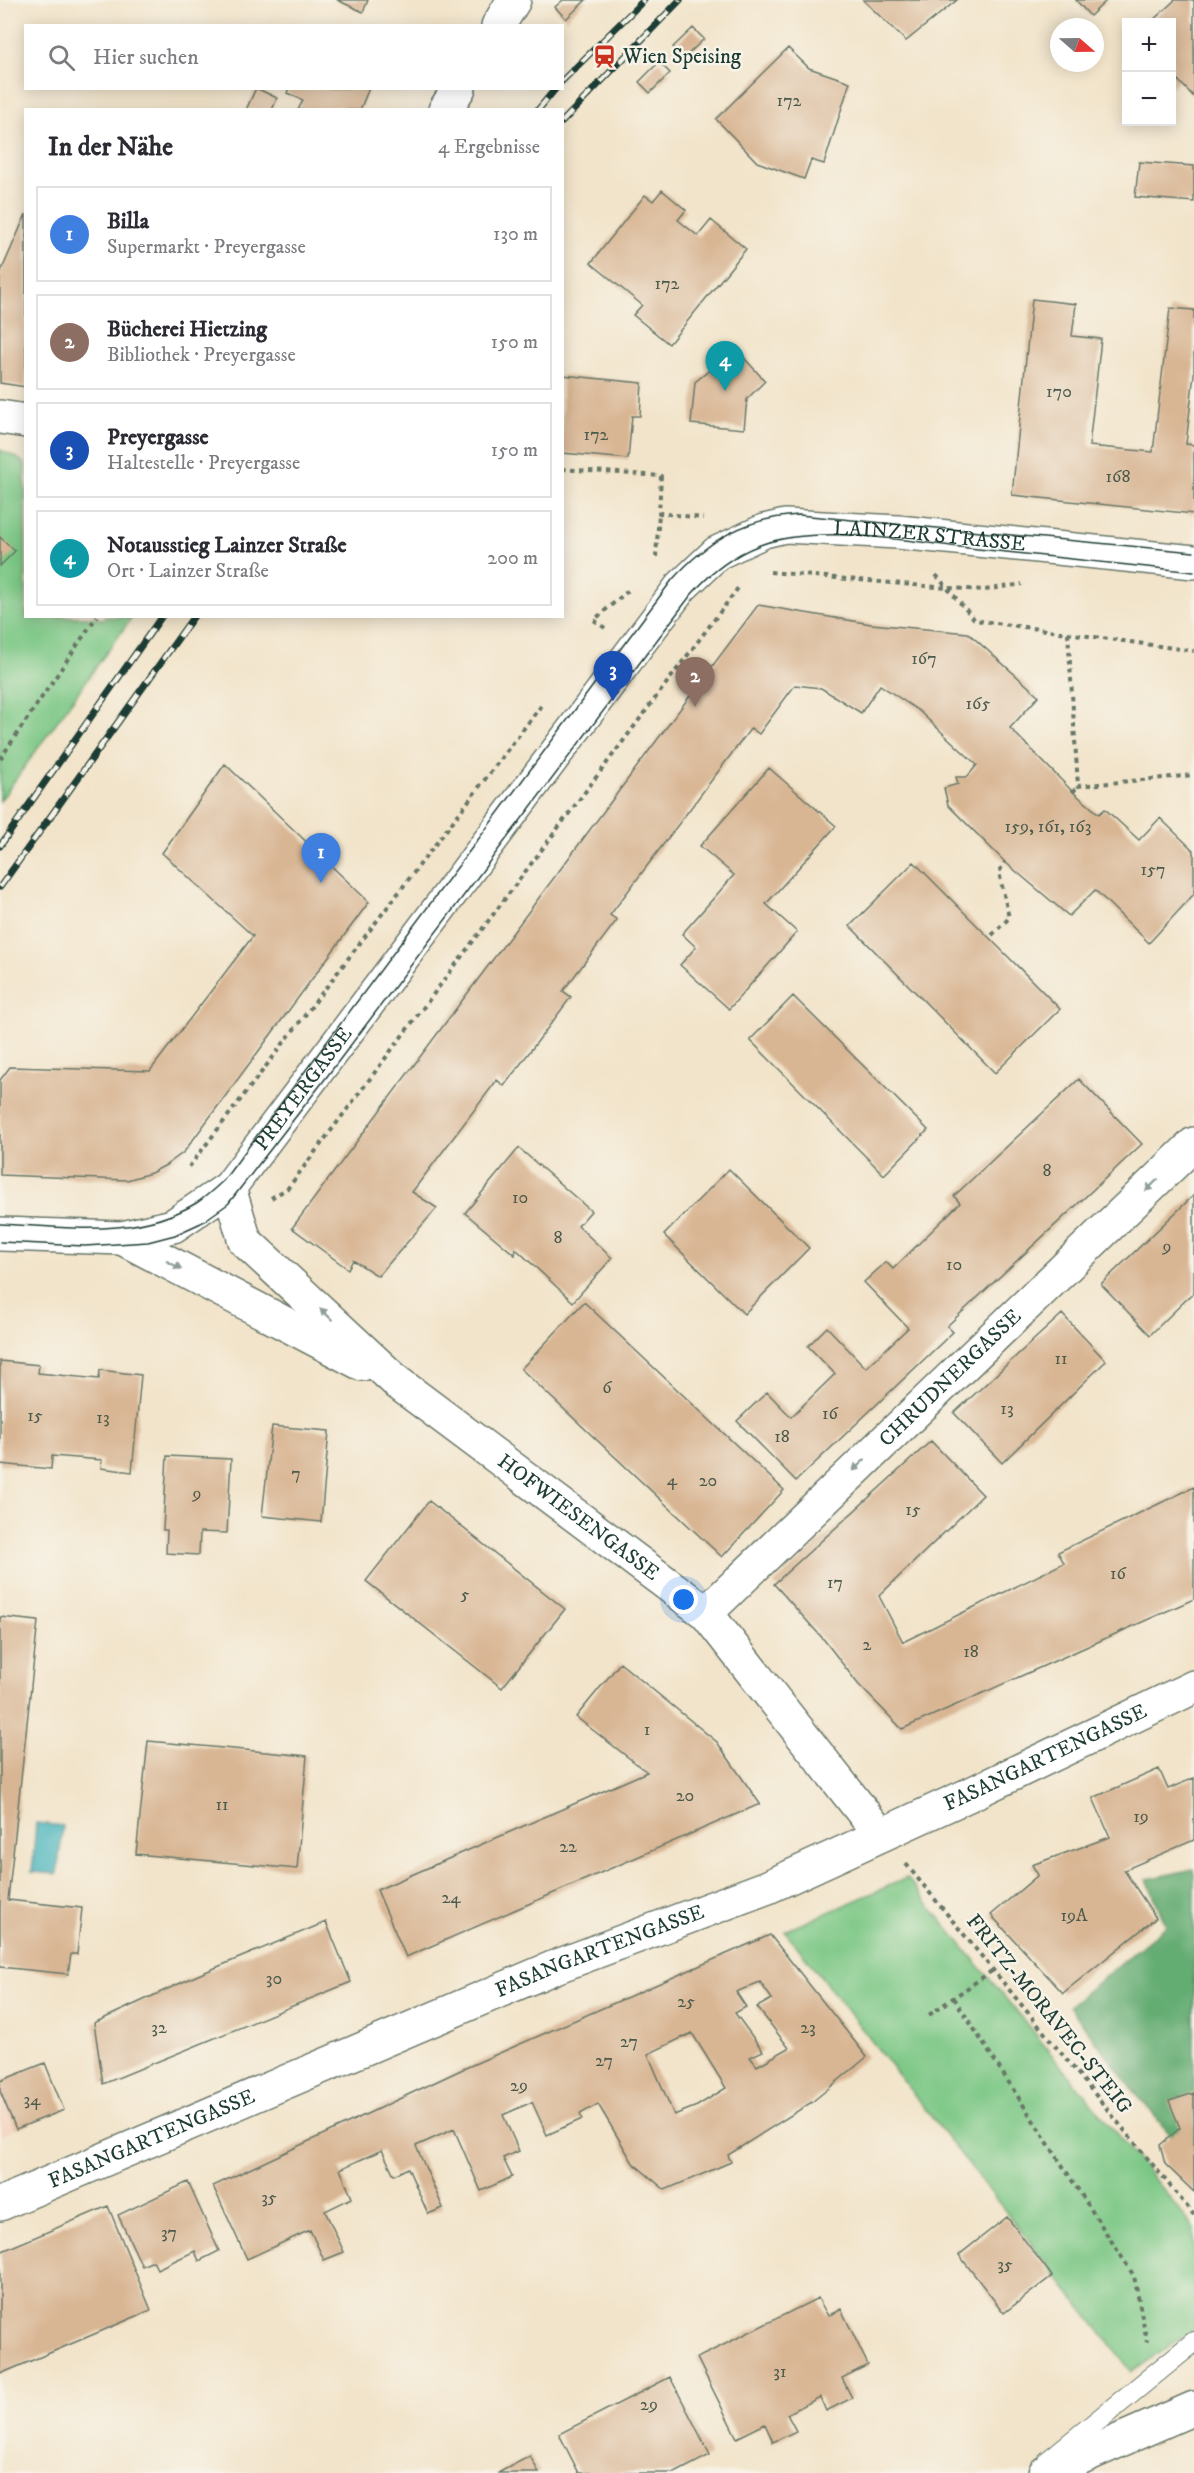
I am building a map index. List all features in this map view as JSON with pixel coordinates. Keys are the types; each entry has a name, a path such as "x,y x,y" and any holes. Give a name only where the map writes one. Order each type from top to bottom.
{"main road":[{"path":"499,24 514,0"},
{"path":"446,108 458,90"},
{"path":"0,417 24,421"},
{"name":"LAINZER STRASSE","path":"681,586 717,552 764,531 784,526 898,532 1194,562"},
{"name":"PREYERGASSE","path":"230,1188 681,586"},
{"name":"CHRUDNERGASSE","path":"706,1613 1194,1144"},
{"name":"HOFWIESENGASSE","path":"0,1234 122,1238 172,1226 230,1188 245,1241 398,1383 706,1613 880,1834"},
{"name":"HOFWIESENGASSE","path":"122,1238 398,1383"},
{"name":"FASANGARTENGASSE","path":"0,2204 555,1967 768,1887 975,1792 1194,1687"},
{"path":"1046,2473 1194,2408"}],"lane":[{"path":"1033,2473 1194,2342"}],"path":[{"path":"564,469 661,476 655,567"},
{"path":"659,513 706,518"},
{"path":"898,532 975,620 1194,651"},
{"path":"762,573 985,590 1028,583"},
{"path":"264,1201 288,1188 744,582"},
{"path":"0,759 96,618"},
{"path":"1068,633 1078,786 1073,792"},
{"path":"1078,786 1194,775"},
{"path":"992,935 1009,918 999,872 1005,862"},
{"name":"FRITZ-MORAVEC-STEIG","path":"880,1834 1194,2215"},
{"path":"929,2015 993,1970"},
{"path":"954,1998 1134,2276 1151,2359 1158,2372"}],"shaded area":[{"path":"0,2091 16,2129 0,2136"}],"green space":[{"path":"0,450 24,463 24,618 98,618 102,620 104,618 131,618 0,801"},
{"path":"1194,1869 1194,2163 1137,2095 1069,2006 1166,1926 1147,1879"},
{"path":"907,1878 1194,2228 1194,2329 1132,2372 785,1931"}],"water":[{"path":"36,1823 63,1826 57,1874 32,1872"}],"building":[{"path":"337,0 368,0 363,12"},
{"path":"563,0 586,0 566,19 555,7"},
{"path":"863,0 957,0 906,41"},
{"path":"1076,0 1107,0 1090,16"},
{"path":"1175,0 1194,0 1194,97 1178,80 1176,82 1176,18 1155,18"},
{"path":"693,28 704,39 684,58 673,47"},
{"path":"788,48 809,68 850,82 824,164 811,160 804,179 757,162 716,119"},
{"path":"659,62 670,73 650,93 639,82"},
{"path":"255,90 277,98 273,108 247,108"},
{"path":"288,90 368,90 361,108 299,108 303,100 287,93"},
{"path":"1139,162 1194,166 1194,202 1135,197"},
{"path":"662,190 686,210 678,220 698,236 711,220 746,249 669,344 633,315 642,305 591,263 645,195 653,201"},
{"path":"24,219 24,387 0,383 0,274"},
{"path":"1032,299 1076,304 1072,336 1101,339 1089,446 1153,452 1170,308 1194,310 1194,374 1186,444 1194,445 1194,514 1012,495"},
{"path":"736,349 765,381 747,399 744,429 691,424 695,382"},
{"path":"564,375 642,383 640,416 632,416 628,459 564,453"},
{"path":"0,537 15,551 0,566"},
{"path":"758,605 871,624 968,633 1039,696 1010,728 1073,792 1099,814 1105,809 1139,840 1160,818 1194,851 1194,894 1149,943 1095,890 1069,916 1005,862 948,805 944,788 958,784 956,777 967,777 977,765 919,711 880,685 861,713 821,688 795,685 759,734 751,728 610,915 617,920 563,991 571,997 504,1086 497,1080 412,1192 437,1208 378,1276 353,1260 348,1269 292,1228"},
{"path":"225,764 369,902 184,1152 151,1173 127,1180 0,1175 0,1080 10,1067 150,1071 253,936 162,853"},
{"path":"769,768 836,826 766,904 797,932 729,1009 680,965 696,947 682,934 734,875 700,846"},
{"path":"914,862 1060,1009 995,1073 850,926"},
{"path":"793,996 928,1130 884,1175 750,1040"},
{"path":"1079,1079 1142,1144 947,1326 953,1332 796,1481 737,1421 767,1392 791,1417 835,1374 808,1346 827,1327 866,1368 908,1328 864,1282 886,1262 893,1269 960,1203 954,1196"},
{"path":"519,1148 591,1211 578,1226 612,1258 573,1302 516,1249 515,1255 465,1213"},
{"path":"729,1169 809,1248 744,1314 664,1235"},
{"path":"1194,1195 1194,1292 1150,1335 1101,1284"},
{"path":"584,1302 784,1490 722,1557 521,1369"},
{"path":"1062,1314 1106,1361 1002,1463 954,1413"},
{"path":"0,1361 39,1365 38,1373 99,1379 100,1370 141,1375 132,1472 101,1468 102,1460 52,1456 51,1469 0,1464"},
{"path":"272,1426 329,1431 321,1522 262,1516"},
{"path":"931,1441 983,1495 879,1596 903,1642 1064,1563 1058,1552 1194,1487 1194,1599 902,1729 858,1684 825,1641 774,1584"},
{"path":"167,1456 231,1459 227,1533 200,1532 199,1555 166,1553 167,1530 163,1530"},
{"path":"429,1501 565,1609 502,1688 366,1581"},
{"path":"0,1617 38,1621 8,1900 82,1908 77,1954 71,1954 68,1974 0,1967"},
{"path":"620,1663 717,1742 760,1804 406,1957 377,1890 647,1772 576,1717"},
{"path":"148,1741 307,1756 297,1869 136,1854"},
{"path":"1159,1769 1168,1789 1194,1778 1194,1840 1124,1870 1156,1918 1063,1993 991,1915 1038,1875 1032,1865 1110,1837 1093,1798"},
{"path":"326,1922 351,1982 103,2084 94,2023 198,1975"},
{"path":"770,1935 867,2057 812,2102 728,2155 731,2162 665,2190 633,2163 598,2104 580,2114 582,2119 547,2135 532,2102 503,2115 519,2151 503,2158 512,2177 481,2191 454,2129 416,2146 443,2208 428,2214 408,2168 394,2175 382,2150 340,2169 352,2198 325,2211 344,2252 324,2260 310,2230 247,2259 213,2186 463,2069","holes":["760,1982 772,1999 757,2007 789,2048 757,2066 750,2057 763,2051 735,2013 746,2007 736,1992","692,2033 726,2088 697,2106 674,2115 648,2054"]},
{"path":"45,2063 64,2110 16,2129 0,2091 0,2081"},
{"path":"1194,2093 1194,2192 1165,2164 1160,2145 1180,2128 1169,2101"},
{"path":"188,2182 219,2251 199,2261 195,2251 157,2269 153,2261 142,2266 118,2215"},
{"path":"108,2206 151,2310 0,2374 0,2252"},
{"path":"1007,2217 1052,2276 1004,2313 959,2255"},
{"path":"818,2298 828,2316 841,2309 868,2365 842,2378 852,2398 826,2411 820,2397 787,2414 796,2431 773,2442 765,2424 737,2438 697,2358"},
{"path":"670,2377 710,2455 675,2473 579,2473 559,2434"},
{"path":"530,2456 539,2473 498,2473"}],"tram line":[{"path":"0,1224 76,1228 127,1226 175,1214 198,1202 223,1181 672,580 699,553 729,534 761,521 799,515 1194,552"},
{"path":"0,1242 85,1246 148,1242 175,1235 201,1223 228,1204 691,595 706,579 731,559 760,545 783,539 835,535 890,538 1194,572"}],"railway":[{"path":"564,79 644,0"},
{"path":"564,120 680,0"},
{"path":"540,108 554,90"},
{"path":"0,846 161,618"},
{"path":"0,887 193,618"}],"place":[{"name":"Wien Speising","path":"605,57"},
{"name":"Notausstieg Lainzer Straße","path":"725,391"},
{"name":"Preyergasse","path":"613,701"},
{"name":"Bücherei Hietzing","path":"695,707"},
{"name":"Billa","path":"321,883"}]}
